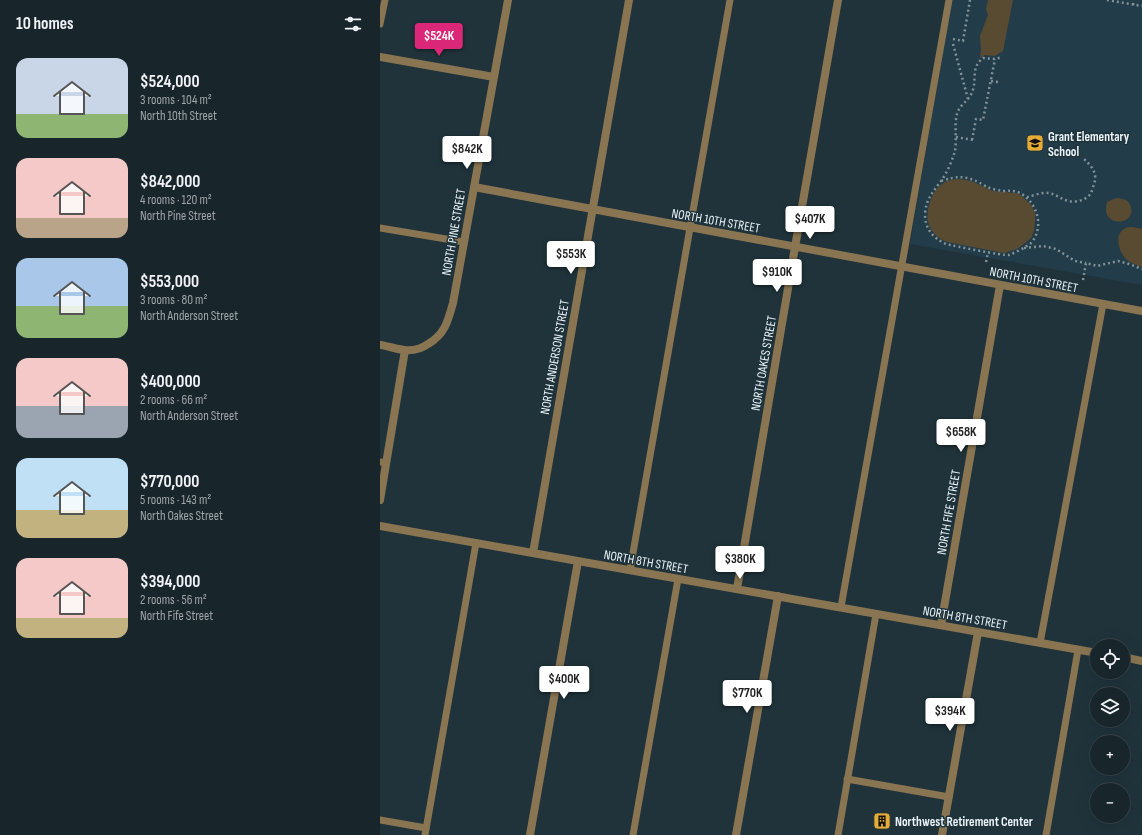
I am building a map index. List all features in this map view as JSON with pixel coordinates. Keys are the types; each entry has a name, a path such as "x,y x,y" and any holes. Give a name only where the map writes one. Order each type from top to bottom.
{"street":[{"name":"NORTH PINE STREET","path":"405,350 423,348 434,341 442,333 453,303 508,0"},
{"name":"NORTH ANDERSON STREET","path":"533,553 629,0"},
{"name":"NORTH OAKES STREET","path":"736,589 838,0"},
{"path":"380,57 494,77"},
{"name":"NORTH 10TH STREET","path":"474,187 1142,311"},
{"name":"NORTH FIFE STREET","path":"941,625 1000,285"},
{"path":"380,345 405,350 383,463 380,500"},
{"name":"NORTH 8TH STREET","path":"380,526 1090,652"},
{"path":"530,835 578,561"},
{"path":"736,835 778,596"},
{"path":"942,835 978,632"},
{"path":"1130,659 1142,661"}],"lane":[{"path":"380,24 385,0"},
{"path":"630,570 730,0"},
{"path":"841,608 949,0"},
{"path":"380,228 464,242"},
{"path":"1040,643 1103,304"},
{"path":"380,820 425,832 476,543"},
{"path":"633,835 678,579"},
{"path":"838,835 876,614"},
{"path":"1046,835 1078,650"},
{"path":"847,779 949,797"}],"path":[{"path":"963,40 970,0"},
{"path":"1107,0 1142,6"},
{"path":"1133,5 1134,0"},
{"path":"952,39 968,99"},
{"path":"941,181 959,176 1002,191 1010,190 1019,192 1026,197 1037,212 1038,219 1036,233 1031,242 1022,249 1008,255 988,252 946,244 930,233 926,225 925,214 927,203 932,192 941,181 951,161 955,149 956,115 959,108 973,92 977,64 983,58 995,59 1002,57"},
{"path":"956,137 973,140 976,119 983,120 995,59"},
{"path":"991,81 998,82"},
{"path":"1026,197 1047,193 1069,201 1085,199 1091,193 1096,178 1094,171 1083,158"},
{"path":"1022,249 1043,246 1056,249 1075,261 1086,264 1097,266 1118,261 1142,269"},
{"path":"986,262 988,252"},
{"path":"1083,280 1086,264"}],"shaded area":[{"name":"Grant Elementary School","path":"952,0 1142,0 1142,285 910,244"},
{"path":"988,0 1013,0 1003,51 995,56 985,55 980,58 980,36 988,15 986,9"},
{"path":"954,179 971,181 993,191 1016,193 1021,195 1032,206 1035,214 1034,231 1031,238 1017,249 1004,253 947,242 936,235 930,228 928,220 928,208 930,201 940,185"},
{"path":"1116,198 1126,200 1131,207 1131,215 1124,221 1116,221 1110,219 1108,216 1106,207 1107,202"},
{"path":"1128,227 1142,229 1142,267 1133,264 1125,258 1118,243 1121,232"}],"place":[{"name":"Grant Elementary School","path":"1035,143"},
{"name":"Northwest Retirement Center","path":"882,821"}]}
